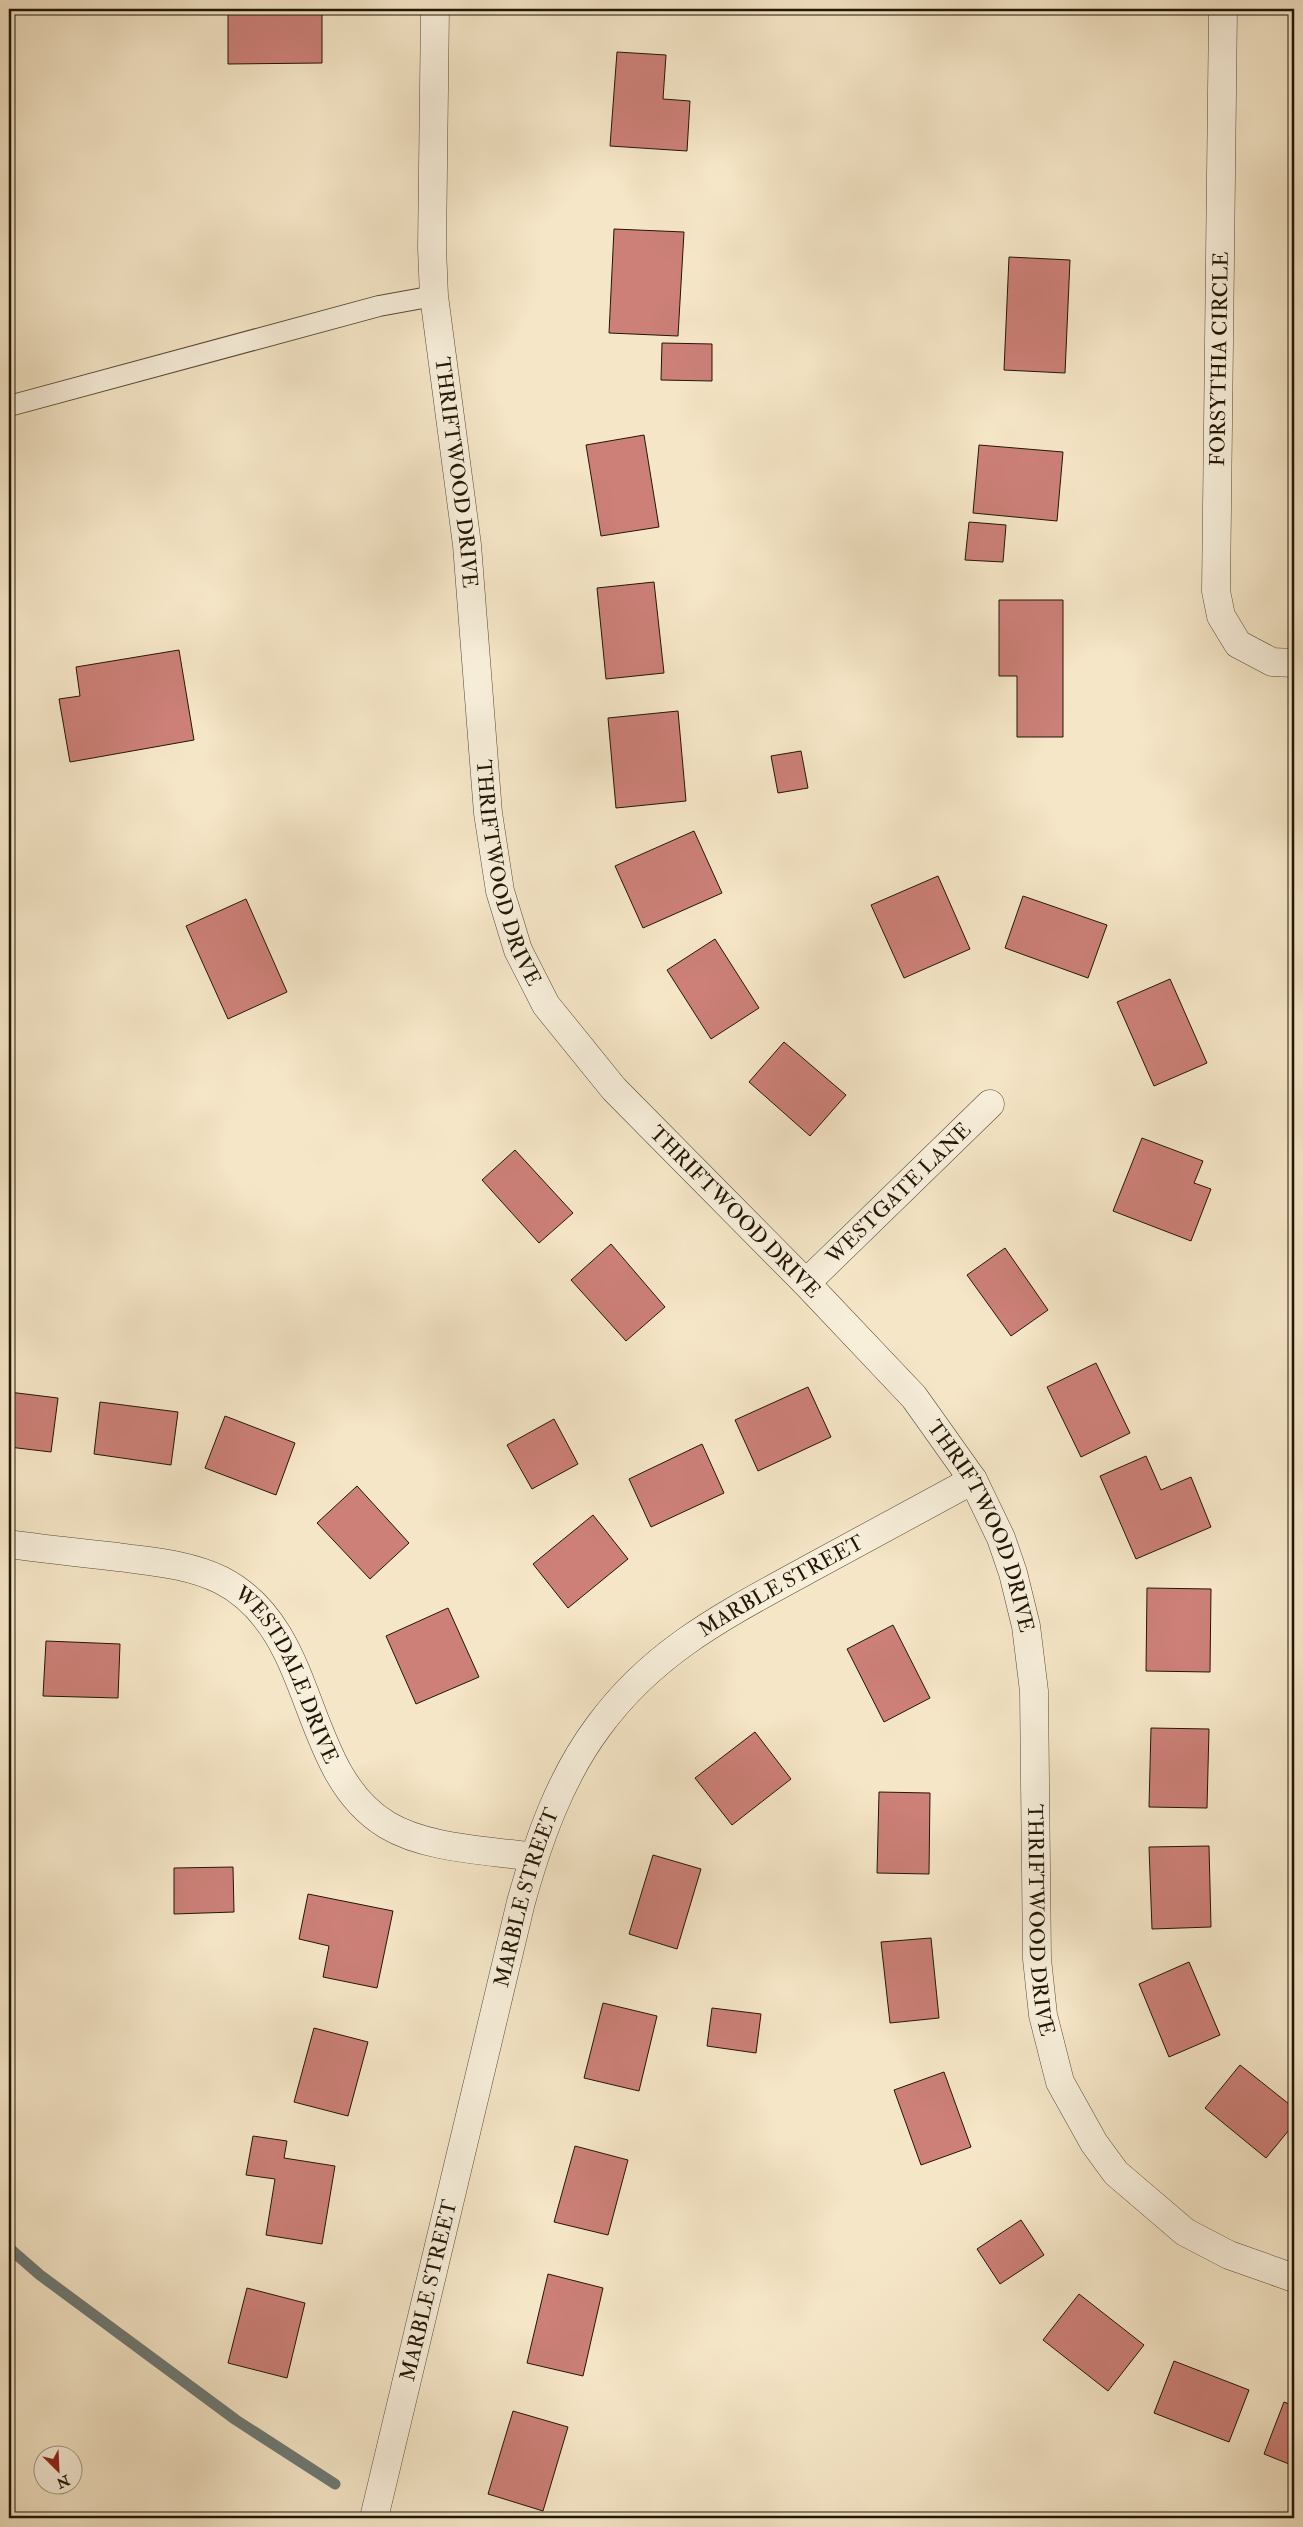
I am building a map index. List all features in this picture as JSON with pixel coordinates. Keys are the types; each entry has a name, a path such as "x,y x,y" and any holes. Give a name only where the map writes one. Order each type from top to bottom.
{"street":[{"name":"THRIFTWOOD DRIVE","path":"435,9 432,248 434,296 467,545 488,813 500,891 518,950 546,1004 614,1089 806,1283 914,1397 973,1480 1001,1538 1013,1573 1026,1626 1034,1691 1037,1960 1043,2015 1060,2082 1094,2143 1116,2173 1185,2232 1229,2255 1294,2278"},
{"name":"FORSYTHIA CIRCLE","path":"1223,9 1216,591 1221,616 1238,644 1272,662 1294,663"},
{"name":"WESTGATE LANE","path":"806,1283 990,1104"},
{"name":"MARBLE STREET","path":"374,2518 518,1912 534,1857 559,1793 577,1759 598,1726 641,1676 692,1636 719,1618 973,1480"},
{"name":"WESTDALE DRIVE","path":"9,1544 182,1565 222,1580 256,1605 282,1638 336,1767 357,1800 386,1825 422,1841 534,1857"}],"lane":[{"path":"9,406 379,306 434,296"}],"building":[{"path":"228,9 322,9 322,63 228,64"},
{"path":"617,52 666,55 663,99 690,101 687,151 610,146"},
{"path":"614,229 684,232 678,336 609,333"},
{"path":"1009,257 1070,260 1065,373 1004,370"},
{"path":"662,343 712,344 712,381 661,380"},
{"path":"644,435 659,527 601,536 586,445"},
{"path":"979,445 1063,452 1057,521 973,513"},
{"path":"969,522 1006,525 1003,562 965,560"},
{"path":"654,582 664,673 606,679 597,588"},
{"path":"999,600 1063,600 1063,737 1017,737 1017,676 999,676"},
{"path":"179,650 194,740 70,762 59,699 80,696 76,667"},
{"path":"678,711 686,801 616,808 608,718"},
{"path":"801,751 808,788 778,793 771,756"},
{"path":"694,831 722,893 643,928 615,866"},
{"path":"938,876 970,949 904,978 871,905"},
{"path":"1023,896 1107,925 1088,978 1005,948"},
{"path":"246,899 287,992 228,1019 186,926"},
{"path":"715,939 759,1008 711,1039 667,970"},
{"path":"1170,979 1207,1063 1154,1086 1117,1002"},
{"path":"784,1042 846,1095 810,1136 749,1082"},
{"path":"1142,1138 1203,1161 1194,1183 1211,1189 1191,1241 1113,1211"},
{"path":"515,1150 573,1213 539,1243 482,1180"},
{"path":"611,1244 665,1307 626,1341 571,1280"},
{"path":"1005,1248 1048,1310 1011,1336 967,1275"},
{"path":"1096,1363 1130,1433 1081,1457 1047,1387"},
{"path":"808,1387 831,1437 758,1471 735,1420"},
{"path":"9,1392 58,1398 51,1452 9,1447"},
{"path":"100,1402 178,1412 171,1465 94,1454"},
{"path":"225,1416 295,1443 276,1495 205,1468"},
{"path":"554,1419 578,1464 532,1489 507,1445"},
{"path":"702,1444 724,1493 651,1527 629,1479"},
{"path":"1146,1456 1161,1490 1191,1477 1211,1527 1136,1559 1100,1476"},
{"path":"357,1486 409,1543 370,1579 317,1523"},
{"path":"593,1515 628,1559 568,1608 533,1564"},
{"path":"1147,1588 1211,1589 1210,1672 1146,1671"},
{"path":"448,1608 479,1677 416,1704 386,1636"},
{"path":"893,1625 930,1698 884,1722 847,1649"},
{"path":"46,1641 120,1644 118,1698 43,1696"},
{"path":"1151,1728 1209,1729 1207,1808 1149,1807"},
{"path":"755,1732 791,1779 732,1825 695,1778"},
{"path":"879,1792 930,1793 929,1874 877,1873"},
{"path":"1209,1846 1211,1927 1152,1929 1149,1847"},
{"path":"653,1855 701,1869 677,1949 629,1934"},
{"path":"233,1867 234,1912 174,1914 174,1868"},
{"path":"308,1894 393,1911 377,1988 323,1977 329,1946 299,1939"},
{"path":"931,1938 939,2018 890,2023 881,1942"},
{"path":"1189,1962 1220,2035 1169,2057 1139,1984"},
{"path":"603,2003 657,2016 639,2091 584,2078"},
{"path":"712,2008 761,2014 756,2053 707,2046"},
{"path":"314,2028 368,2042 348,2116 294,2102"},
{"path":"1240,2065 1294,2108 1294,2124 1266,2158 1205,2108"},
{"path":"944,2072 971,2147 921,2165 894,2090"},
{"path":"253,2136 287,2141 284,2158 335,2166 322,2244 266,2235 275,2179 246,2175"},
{"path":"575,2146 628,2160 608,2235 554,2222"},
{"path":"1021,2220 1044,2255 1000,2284 977,2249"},
{"path":"548,2274 603,2288 583,2376 527,2363"},
{"path":"247,2288 305,2303 287,2378 228,2363"},
{"path":"1079,2294 1144,2345 1108,2391 1043,2340"},
{"path":"1174,2361 1249,2390 1229,2442 1154,2413"},
{"path":"1284,2402 1294,2406 1294,2466 1264,2454"},
{"path":"513,2411 568,2427 543,2511 488,2494"}],"waterway":[{"path":"9,2248 40,2275 236,2420 335,2484"}]}
